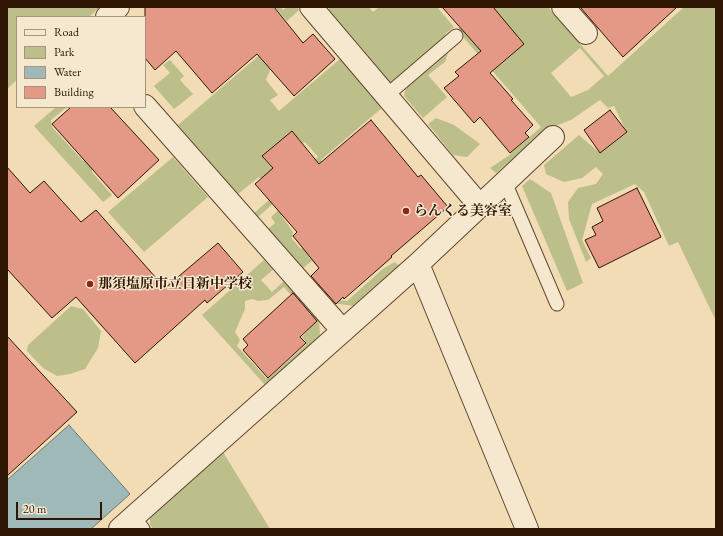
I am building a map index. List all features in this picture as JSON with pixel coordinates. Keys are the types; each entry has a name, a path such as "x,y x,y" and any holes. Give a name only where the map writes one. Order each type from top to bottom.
{"street":[{"path":"108,16 118,7"},
{"path":"311,7 480,206"},
{"path":"563,7 586,33"},
{"path":"146,107 343,332"},
{"path":"133,525 418,264 553,137"},
{"path":"418,264 527,529"}],"lane":[{"path":"386,96 456,36"},
{"path":"505,182 557,304"}],"green space":[{"path":"7,7 100,7 90,16 16,16 16,81 7,89"},
{"path":"275,7 281,7 283,10 287,7 297,7 299,10 287,21"},
{"path":"329,7 369,7 373,12 379,7 437,7 454,27 445,34 448,37 450,47 445,62 428,75 447,97 423,118 404,96 406,87 412,83 405,85 391,83 379,74 365,59 365,52 329,11"},
{"path":"483,7 548,7 608,76 684,7 716,7 716,321 678,242 669,246 644,192 635,184 592,204 582,240 591,258 586,262 569,219 568,202 578,188 596,184 603,174 596,167 582,178 564,182 546,174 544,165 579,135 600,153 627,133 614,106 608,108 600,100 571,120 551,126 496,173 490,168 508,156 541,127 457,30","holes":["511,28 524,44 496,68 483,53","580,48 604,76 588,90 571,97 551,73"]},
{"path":"285,33 266,80 278,95 270,100 279,111 341,58 383,107 321,160 330,172 316,165 258,217 254,213 318,157 305,142 303,143 292,131 262,156 281,178 266,183 259,177 238,194 178,125"},
{"path":"170,60 184,76 180,80 193,94 174,109 154,86 170,73 163,65"},
{"path":"55,108 66,108 51,120 52,127 83,161 112,135 92,166 92,172 112,195 103,202 34,126"},
{"path":"436,118 454,125 480,144 467,157 453,155 428,124"},
{"path":"173,157 208,197 144,252 108,212"},
{"path":"530,179 551,193 583,283 567,291 522,186"},
{"path":"294,195 299,199 281,215 293,232 292,239 301,249 351,207 340,300 347,301 384,268 395,262 399,266 353,306 333,303 312,279 322,271 312,261 303,268 268,229 275,223 271,217"},
{"path":"264,260 273,270 261,280 272,292 284,281 319,319 320,337 266,386 202,315","holes":["284,287 315,323 302,337 306,345 270,377 266,378 237,346 240,340 235,332 245,309 245,301 252,299 258,301 268,300"]},
{"path":"71,306 83,309 101,331 98,348 85,369 70,374 57,376 43,368 27,351 28,345"},
{"path":"223,452 270,529 153,529 150,525 150,515"}],"water":[{"path":"69,425 130,494 91,529 7,529 7,480"}],"building":[{"path":"145,7 274,7 303,43 313,34 335,59 294,96 257,54 212,93 176,51 155,70 146,59"},
{"path":"442,7 493,7 524,44 490,73 533,125 525,133 529,137 510,153 480,117 474,123 444,88 459,76 455,72 481,51"},
{"path":"580,7 677,7 623,57"},
{"path":"70,108 111,108 159,160 118,198 52,124"},
{"path":"610,110 627,132 600,153 584,130"},
{"path":"371,120 418,177 421,175 448,207 344,299 343,297 336,304 311,276 319,268 293,236 297,232 255,184 273,168 262,156 292,131 319,164"},
{"path":"7,167 30,193 44,181 81,222 96,210 165,288 218,243 243,272 207,303 205,300 135,363 76,297 52,318 7,269"},
{"path":"637,188 661,237 599,268 585,240 596,235 592,227 603,221 597,208"},
{"path":"293,293 317,321 300,337 306,343 268,378 243,350 248,345 243,339"},
{"path":"7,336 77,412 7,476"}],"place":[{"name":"らんくる美容室","path":"406,211"},
{"name":"那須塩原市立日新中学校","path":"90,284"}]}
